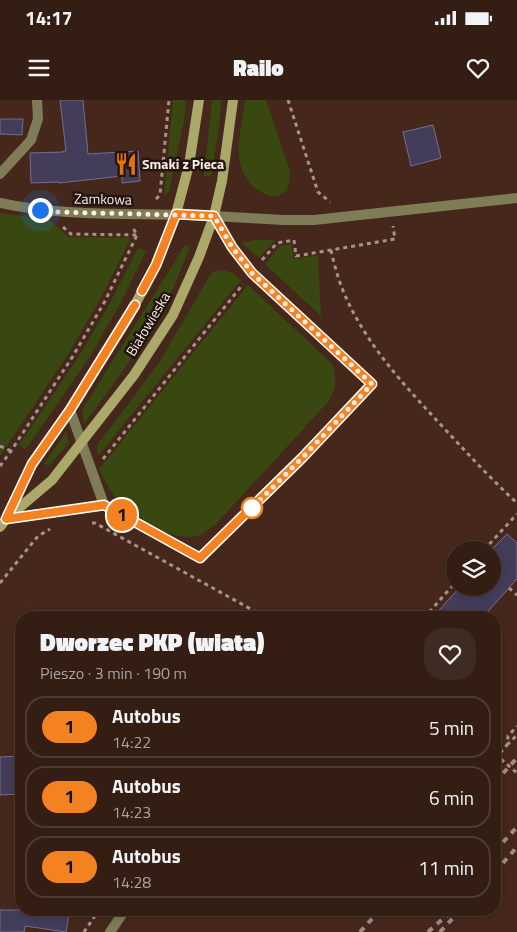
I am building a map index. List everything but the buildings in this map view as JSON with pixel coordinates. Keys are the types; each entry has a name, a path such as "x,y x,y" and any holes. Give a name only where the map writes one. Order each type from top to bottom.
{"main road":[{"name":"Białowieska","path":"3,523 32,464 70,410 136,303 156,265 176,214 189,165 199,100"},
{"name":"Białowieska","path":"3,523 52,480 134,375 173,315 199,257 214,216 222,181 233,100"}],"street":[{"path":"0,174 31,140 38,119 37,100"},
{"name":"Zamkowa","path":"0,203 21,208 59,212 176,214 314,220 517,198"},
{"path":"3,523 104,505 200,558 302,458 372,384 252,273 232,247 214,216"},
{"path":"70,410 80,443 104,505"},
{"path":"110,932 121,916"}],"path":[{"path":"149,202 155,200 160,195 169,100"},
{"path":"288,100 318,192 327,201 335,204"},
{"path":"262,260 277,243 294,240 296,256 395,239 392,225 402,224"},
{"path":"0,466 73,356 105,301 137,235 132,226"},
{"path":"330,250 339,281 376,349 409,391 517,503"},
{"path":"98,465 244,283"},
{"path":"0,446 11,451"},
{"path":"492,541 517,514"},
{"path":"86,524 96,523 255,611"},
{"path":"0,584 38,536 56,525"},
{"path":"509,588 517,595"},
{"path":"430,611 446,593"},
{"path":"501,751 507,745 508,736 517,726"},
{"path":"501,751 517,735"},
{"path":"501,760 517,773"},
{"path":"84,932 95,916"}],"green space":[{"path":"173,100 186,100 184,121 169,191 164,197"},
{"path":"212,100 221,100 220,121 211,177 204,176"},
{"path":"245,100 266,100 290,171 289,184 284,192 278,196 270,196 254,187 242,170 239,144"},
{"path":"0,213 48,219 69,237 131,238 101,298 67,356 0,456"},
{"path":"255,240 275,240 259,258 242,243"},
{"path":"291,244 294,259 318,255 321,316 265,264 280,246"},
{"path":"185,245 190,247 174,287 130,360 84,424 82,414 84,407"},
{"path":"138,248 146,251 119,306 89,358 26,449 19,445 81,353 110,303"},
{"path":"222,270 233,273 241,280 98,456 97,445 160,361 212,272"},
{"path":"248,285 332,364 335,375 335,387 328,402 214,526 198,536 178,536 156,528 127,509 113,494 99,469"},
{"path":"66,432 69,443 49,466 44,464"}],"railway":[{"path":"501,775 517,758"},
{"path":"501,844 517,827"},
{"path":"501,865 517,847"},
{"path":"360,932 375,916"},
{"path":"428,932 446,916"},
{"path":"440,932 454,917"}],"bus line":[{"name":"1","path":"135,305 70,410 32,464 6,519 104,505 200,558 302,458 372,384 252,273 232,247 214,216 176,214 156,265 142,291"}],"place":[{"name":"Smaki z Pieca","path":"126,164"}],"route":[{"path":"40,210 214,216 232,247 252,273 372,384 252,508"}]}
